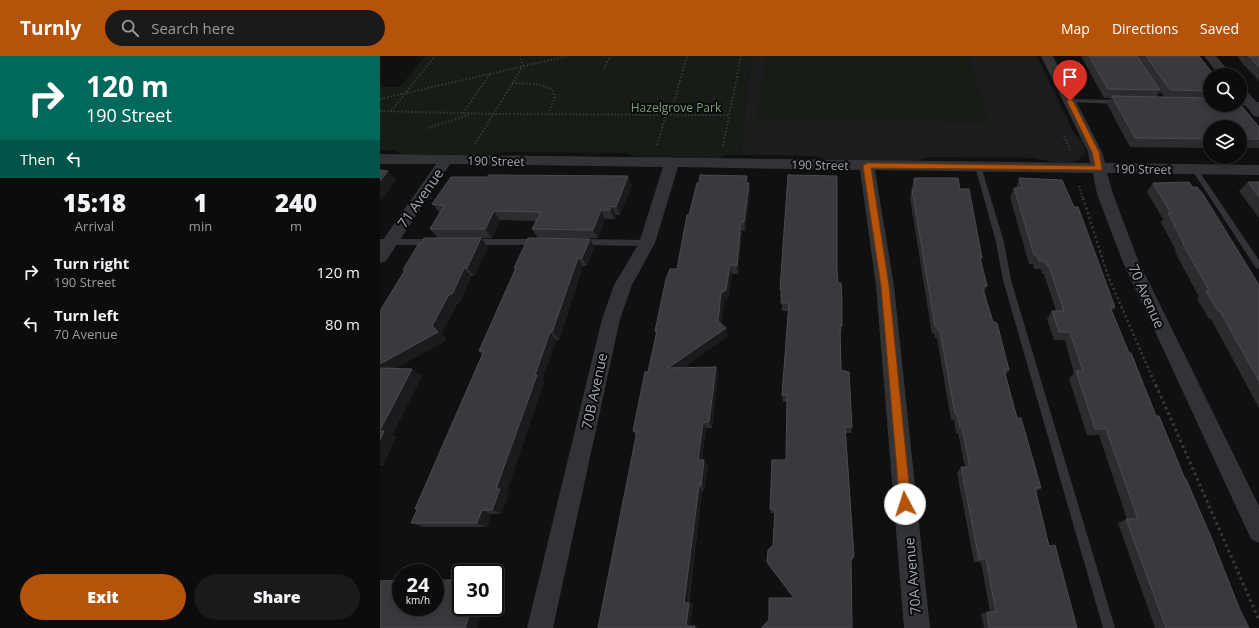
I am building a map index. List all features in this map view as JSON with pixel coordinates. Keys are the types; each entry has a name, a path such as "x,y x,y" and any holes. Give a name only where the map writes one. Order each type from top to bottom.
{"street":[{"name":"70 Avenue","path":"1047,56 1095,152 1110,208 1130,260 1259,531"},
{"path":"1210,56 1220,68"},
{"name":"190 Street","path":"380,159 1259,170"},
{"name":"71 Avenue","path":"380,256 385,242 446,160"},
{"name":"70B Avenue","path":"540,628 611,319 623,285 647,243 672,163"},
{"name":"70A Avenue","path":"867,166 885,286 917,628"}],"lane":[{"path":"1070,101 1130,102"},
{"path":"978,166 1000,242 1007,280 1109,628"},
{"path":"1195,170 1259,266"},
{"path":"385,242 446,242"},
{"path":"462,242 549,242"},
{"path":"572,242 647,243"}],"path":[{"path":"390,111 435,56"},
{"path":"474,145 523,66 520,56"},
{"path":"380,99 568,56"},
{"path":"604,69 610,56"},
{"path":"670,115 687,56"},
{"path":"723,148 741,56"},
{"path":"463,113 491,74"},
{"path":"512,83 536,84 552,89 556,98 548,114"},
{"path":"380,111 472,114 730,115"},
{"path":"428,128 472,114"},
{"path":"659,140 666,115"},
{"path":"484,129 479,137 486,125"},
{"path":"1082,182 1079,185 1108,276 1259,620"}],"shaded area":[{"path":"751,56 1037,56 1074,133 1082,141 1085,148 1084,155 1077,161 1052,162 1033,158 930,157 912,161 825,159 812,156 740,155"}],"green space":[{"name":"Hazelgrove Park","path":"425,56 751,56 740,155 725,155 719,158 671,158 634,156 626,153 504,152 491,155 402,154 394,150 380,150 380,87 400,87"},
{"path":"766,56 970,56 988,123 756,119"}],"building":[{"path":"1089,56 1137,56 1160,90 1108,89"},
{"path":"1146,56 1199,56 1208,68 1203,68 1203,91 1170,90"},
{"path":"1249,56 1259,56 1259,67"},
{"path":"1112,96 1203,98 1203,112 1247,112 1259,127 1259,139 1247,139 1247,120 1203,120 1203,139 1135,138"},
{"path":"380,170 388,171 380,181"},
{"path":"488,175 628,176 616,207 612,206 610,210 601,210 593,230 532,229 541,212 494,211 485,229 430,229 444,206 432,204 451,177 488,177"},
{"path":"700,175 747,176 746,183 749,183 744,222 741,222 737,265 730,265 726,290 721,293 718,321 726,328 668,368 716,367 709,422 703,422 698,460 704,460 701,486 699,486 684,603 689,603 686,626 695,626 694,628 598,628 637,431 633,431 645,372 648,372 666,279 670,269 677,269 687,215 689,215"},
{"path":"788,175 837,176 837,269 838,283 841,283 842,303 842,326 840,326 841,370 849,372 852,427 845,427 854,557 851,557 852,628 762,628 769,620 769,598 794,598 767,562 768,550 773,545 775,509 770,509 772,460 786,460 787,395 782,395 789,303 781,303 782,291 780,289"},
{"path":"914,178 958,178 960,189 969,189 982,258 980,258 987,286 982,286 993,322 997,323 1009,370 1004,370 1017,418 1021,418 1041,488 1035,488 1049,546 1055,545 1077,628 989,628 987,612 996,612 986,559 979,559 961,467 970,467 962,427 960,427 957,414 955,414 940,330 938,330 937,326 935,326 912,189 915,189"},
{"path":"1019,178 1062,180 1074,207 1078,207 1115,307 1110,307 1129,353 1131,353 1156,416 1159,416 1211,537 1240,610 1249,628 1166,628 1126,519 1138,519 1106,429 1095,429 1076,371 1083,371 1070,332 1059,332 1052,311 1064,311 1049,266 1047,266 1045,261 1039,261 1037,255 1034,255 1014,188 1022,188"},
{"path":"1189,182 1192,187 1197,187 1203,194 1259,285 1259,381 1220,311 1218,311 1206,291 1209,290 1183,244 1168,213 1171,213 1153,183"},
{"path":"1248,182 1259,182 1259,197"},
{"path":"424,238 481,238 467,268 464,268 453,293 448,296 432,326 438,332 380,364 380,311 405,270 403,270 419,243 422,243"},
{"path":"528,238 590,239 582,258 578,258 552,332 550,332 535,375 537,375 496,489 500,489 492,510 482,510 477,523 411,523 418,508 415,509 484,351 479,351"},
{"path":"380,368 412,369 380,430"},
{"path":"380,431 384,431 380,440"},
{"path":"392,580 392,616 444,616 444,580 452,580 452,616 469,616 465,628 380,628 380,581"}],"route":[{"path":"905,504 885,286 867,166 1100,168 1095,152 1070,101"}]}
